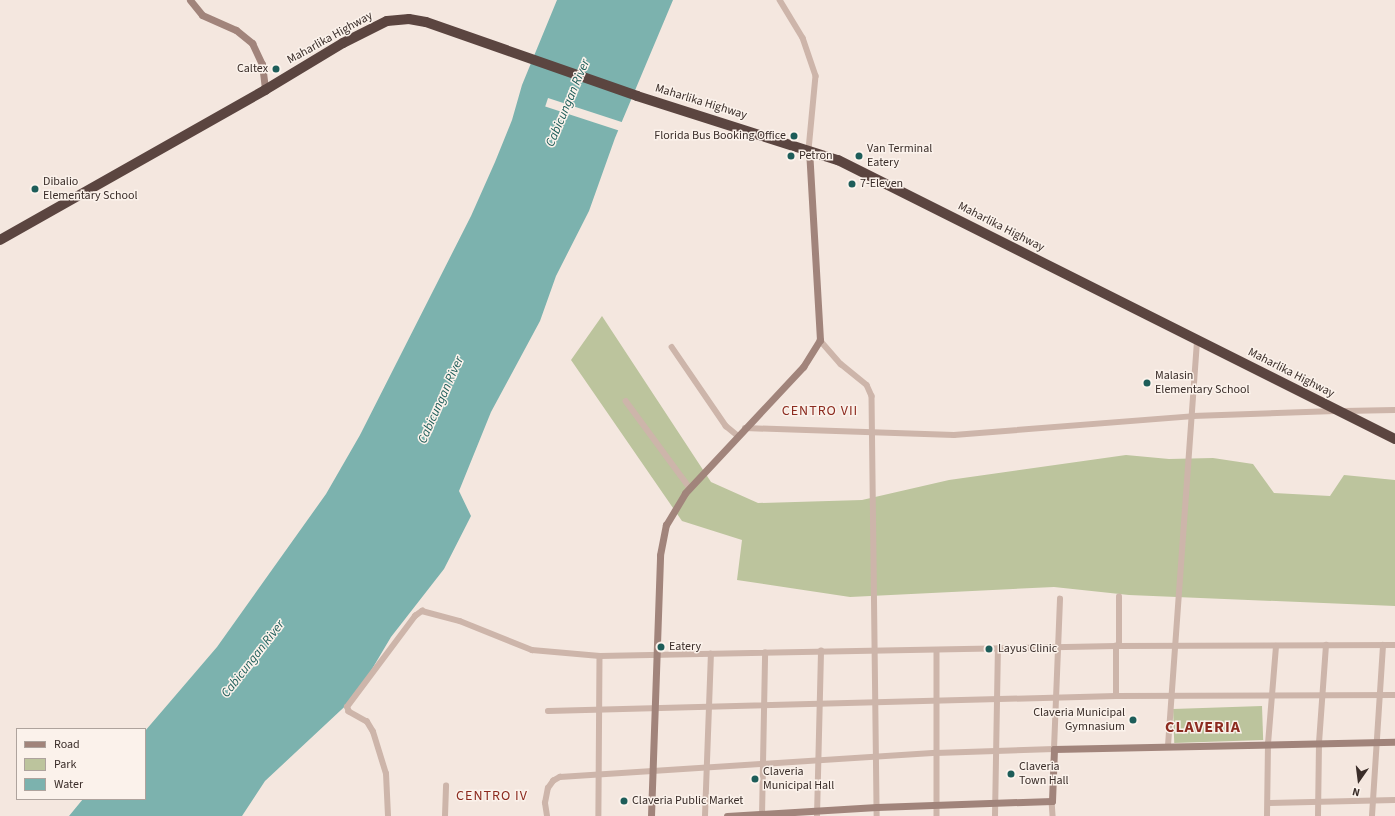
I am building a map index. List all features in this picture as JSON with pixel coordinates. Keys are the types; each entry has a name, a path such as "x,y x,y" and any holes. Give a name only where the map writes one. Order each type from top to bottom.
{"highway":[{"name":"Maharlika Highway","path":"0,240 265,90 343,43 387,21 409,19 426,22 530,60 637,96 809,150 845,164 1395,439"}],"street":[{"path":"190,0 202,15 236,30 252,43 262,64 265,90"},
{"path":"651,816 660,555 666,525 690,488 744,428 803,367 820,340 809,150 816,76 803,38 780,0"},
{"path":"820,340 841,364 869,388 872,400 877,816"},
{"path":"1168,746 1193,416 1197,340"},
{"path":"672,347 726,426 738,436"},
{"path":"626,401 690,488"},
{"path":"744,428 873,433 966,434 1193,416 1395,410"},
{"path":"1116,696 1119,597"},
{"path":"1053,816 1052,801 1055,699 1060,599"},
{"path":"388,816 386,774 373,732 367,722 349,712 346,707 418,612 428,611 460,621 541,652 600,656 657,656 821,651 876,652 1117,646 1395,645"},
{"path":"1318,816 1319,743 1324,695 1326,645"},
{"path":"1372,816 1375,742 1382,645"},
{"path":"1267,816 1268,744 1276,646"},
{"path":"995,816 998,649"},
{"path":"937,650 937,816"},
{"path":"817,813 822,702 821,651"},
{"path":"762,815 765,764 765,653"},
{"path":"705,816 711,654"},
{"path":"599,816 600,656"},
{"path":"548,711 600,708 654,708 822,702 1055,699 1116,696 1172,697 1395,695"},
{"path":"547,816 547,793 556,779 599,774 996,750 1395,742"},
{"path":"445,816 446,786"},
{"path":"1268,803 1395,800"},
{"path":"727,816 817,813 877,807 936,804 1052,801"}],"green space":[{"path":"602,316 711,482 758,503 862,500 949,480 1126,455 1169,459 1213,458 1253,464 1274,493 1330,496 1344,475 1395,480 1395,606 1129,595 1054,587 850,597 737,580 742,540 682,521 571,360"},
{"path":"1262,706 1263,740 1174,743 1173,709"}],"water":[{"name":"Cabicungan River","path":"557,0 673,0 615,138 589,211 556,276 540,321 491,412 459,491 471,516 444,569 391,637 356,696 265,781 242,816 69,816 82,800 146,800 146,730 217,647 326,494 360,435 471,216 512,120 522,85"}],"pier":[{"path":"548,98 623,122 620,131 545,107"}],"place":[{"name":"Caltex","path":"276,69"},
{"name":"Florida Bus Booking Office","path":"794,136"},
{"name":"Petron","path":"791,156"},
{"name":"Van Terminal Eatery","path":"859,156"},
{"name":"7-Eleven","path":"852,184"},
{"name":"Dibalio Elementary School","path":"35,189"},
{"name":"Malasin Elementary School","path":"1147,383"},
{"name":"Eatery","path":"661,647"},
{"name":"Layus Clinic","path":"989,649"},
{"name":"Claveria Municipal Gymnasium","path":"1133,720"},
{"name":"Claveria Town Hall","path":"1011,774"},
{"name":"Claveria Municipal Hall","path":"755,779"},
{"name":"Claveria Public Market","path":"624,801"}],"district":[{"name":"CENTRO VII","path":"820,411"},
{"name":"CLAVERIA","path":"1203,727"},
{"name":"CENTRO IV","path":"492,796"}]}
